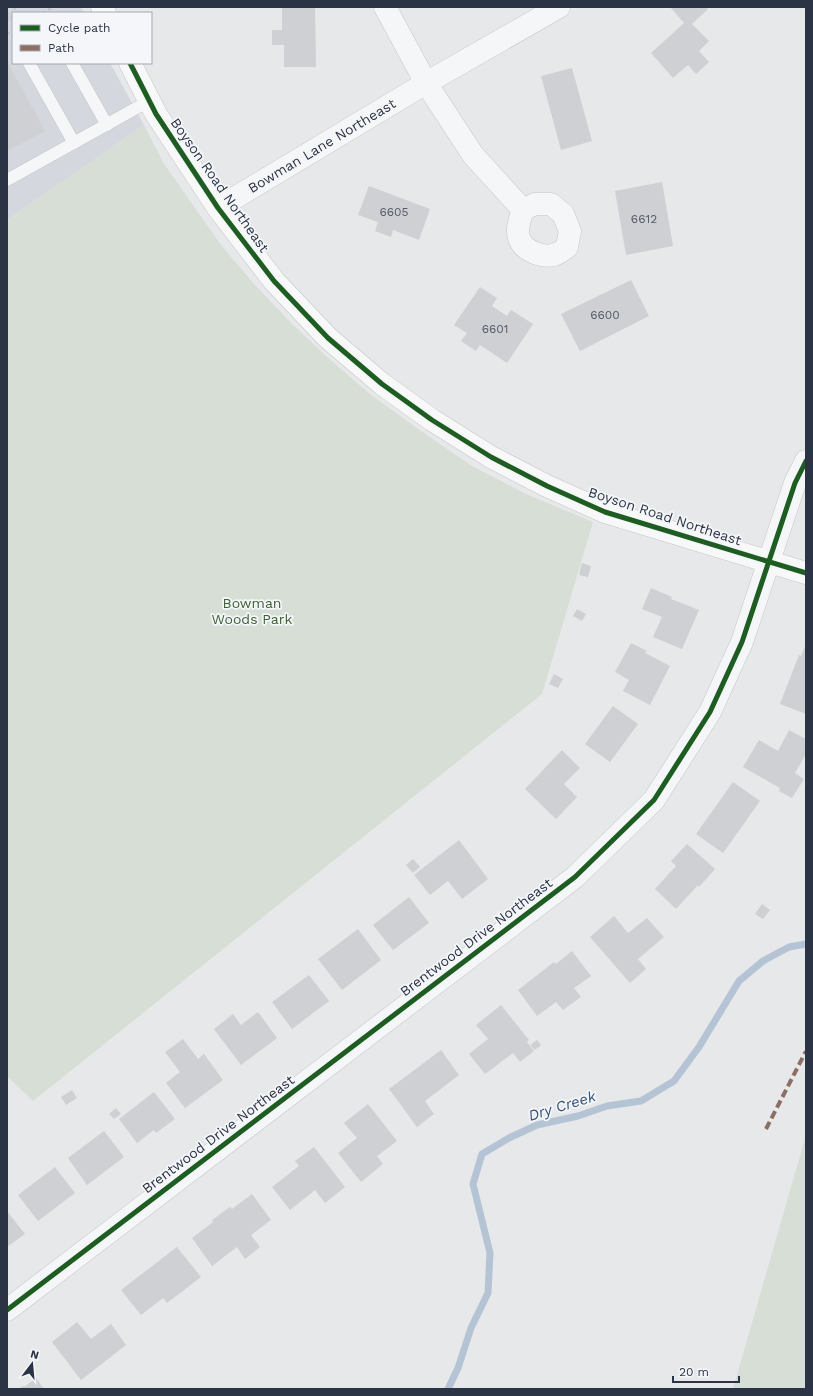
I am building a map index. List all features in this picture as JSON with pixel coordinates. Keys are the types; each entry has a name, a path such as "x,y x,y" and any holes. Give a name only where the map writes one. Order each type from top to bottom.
{"main road":[{"name":"Boyson Road Northeast","path":"130,64 156,114 218,208 274,281 328,338 382,384 432,420 491,458 547,486 605,512 806,573"}],"street":[{"path":"385,7 426,83 473,155 523,210"},
{"name":"Bowman Lane Northeast","path":"218,208 426,83 559,7"},
{"name":"Brentwood Drive Northeast","path":"7,1310 575,877 654,800 710,712 742,642 795,483 806,461"}],"lane":[{"path":"30,64 74,143"},
{"path":"73,64 106,125"},
{"path":"7,180 149,101"}],"shaded area":[{"path":"7,7 81,7 84,12 12,12 12,64 111,64 144,125 7,220"}],"green space":[{"name":"Bowman Woods Park","path":"144,125 164,164 221,245 253,283 293,325 326,356 371,395 472,466 528,495 593,522 542,694 33,1101 7,1076 7,220"},
{"path":"806,1135 806,1389 733,1389"}],"building":[{"path":"282,7 315,7 316,67 284,67 284,45 272,45 272,30 282,30"},
{"path":"705,7 708,9 692,24 709,41 699,51 709,62 696,74 688,65 673,78 651,53 684,23 671,8"},
{"path":"7,9 12,20 7,22"},
{"path":"7,61 45,131 7,151"},
{"path":"572,68 592,141 561,150 541,76"},
{"path":"662,182 673,246 626,255 615,191"},
{"path":"369,186 430,209 419,240 393,230 391,237 375,231 378,222 358,215"},
{"path":"631,280 649,316 580,351 561,314"},
{"path":"480,287 497,298 492,306 507,316 511,310 533,324 507,363 480,345 476,351 461,341 467,333 454,325"},
{"path":"582,563 591,566 588,577 579,575"},
{"path":"651,588 672,597 671,599 699,610 682,649 653,637 662,617 642,609"},
{"path":"577,609 586,614 582,621 573,616"},
{"path":"631,643 647,651 645,653 670,666 650,705 623,691 629,680 615,672"},
{"path":"806,644 806,714 780,704 799,655 801,656"},
{"path":"554,674 563,679 558,688 549,684"},
{"path":"613,706 638,724 610,762 585,744"},
{"path":"789,730 806,739 806,754 795,773 804,779 792,798 779,791 780,788 743,767 759,740 778,751"},
{"path":"562,750 580,768 564,784 577,797 556,819 525,789"},
{"path":"733,782 760,801 723,853 696,834"},
{"path":"459,840 488,879 462,899 448,881 430,895 414,875"},
{"path":"687,844 715,869 676,909 655,889 676,866 671,861"},
{"path":"413,859 420,867 413,873 406,865"},
{"path":"409,897 429,923 393,950 373,925"},
{"path":"762,904 770,910 763,919 755,914"},
{"path":"614,916 628,933 647,918 664,937 638,959 646,969 630,983 590,937"},
{"path":"358,929 381,960 342,990 318,959"},
{"path":"572,951 591,976 574,988 581,997 563,1010 556,1002 537,1016 518,990 554,962 556,964"},
{"path":"309,975 329,1001 292,1029 272,1002"},
{"path":"501,1005 529,1040 527,1042 534,1051 520,1062 513,1053 485,1074 469,1054 488,1039 476,1025"},
{"path":"258,1012 277,1038 241,1065 214,1029 233,1014 241,1025"},
{"path":"183,1039 198,1059 204,1054 223,1080 185,1108 166,1083 180,1072 165,1052"},
{"path":"537,1040 541,1045 535,1050 530,1045"},
{"path":"441,1050 459,1075 425,1101 434,1114 417,1127 389,1089"},
{"path":"72,1090 77,1098 66,1105 61,1097"},
{"path":"154,1092 175,1119 156,1133 154,1130 137,1143 119,1119"},
{"path":"368,1104 397,1141 377,1156 383,1164 361,1182 338,1153 357,1138 344,1123"},
{"path":"116,1108 121,1114 114,1119 109,1114"},
{"path":"104,1131 124,1157 87,1185 68,1158"},
{"path":"314,1147 345,1187 325,1203 315,1190 290,1210 272,1187 299,1166 295,1161"},
{"path":"55,1167 75,1193 38,1221 18,1195"},
{"path":"252,1194 271,1220 251,1235 260,1247 245,1259 237,1247 212,1266 192,1238 213,1222 212,1220 230,1207 232,1209"},
{"path":"7,1211 25,1234 7,1247"},
{"path":"177,1247 201,1277 167,1303 163,1298 141,1315 121,1290"},
{"path":"77,1322 91,1339 111,1324 126,1345 81,1380 52,1342"},
{"path":"36,1378 44,1389 18,1389 23,1386 24,1387"}],"waterway":[{"name":"Dry Creek","path":"448,1389 458,1368 471,1328 488,1293 490,1253 473,1184 482,1154 509,1138 537,1125 578,1116 607,1106 641,1101 674,1081 699,1047 739,981 763,961 789,947 806,944"}],"marked path":[{"path":"766,1129 806,1052"}],"cycle path":[{"path":"131,64 156,114 218,208 274,281 328,338 382,384 432,420 491,457 547,486 605,512 806,573"},
{"path":"7,1310 575,877 654,800 710,712 742,642 795,483 806,461"}]}
